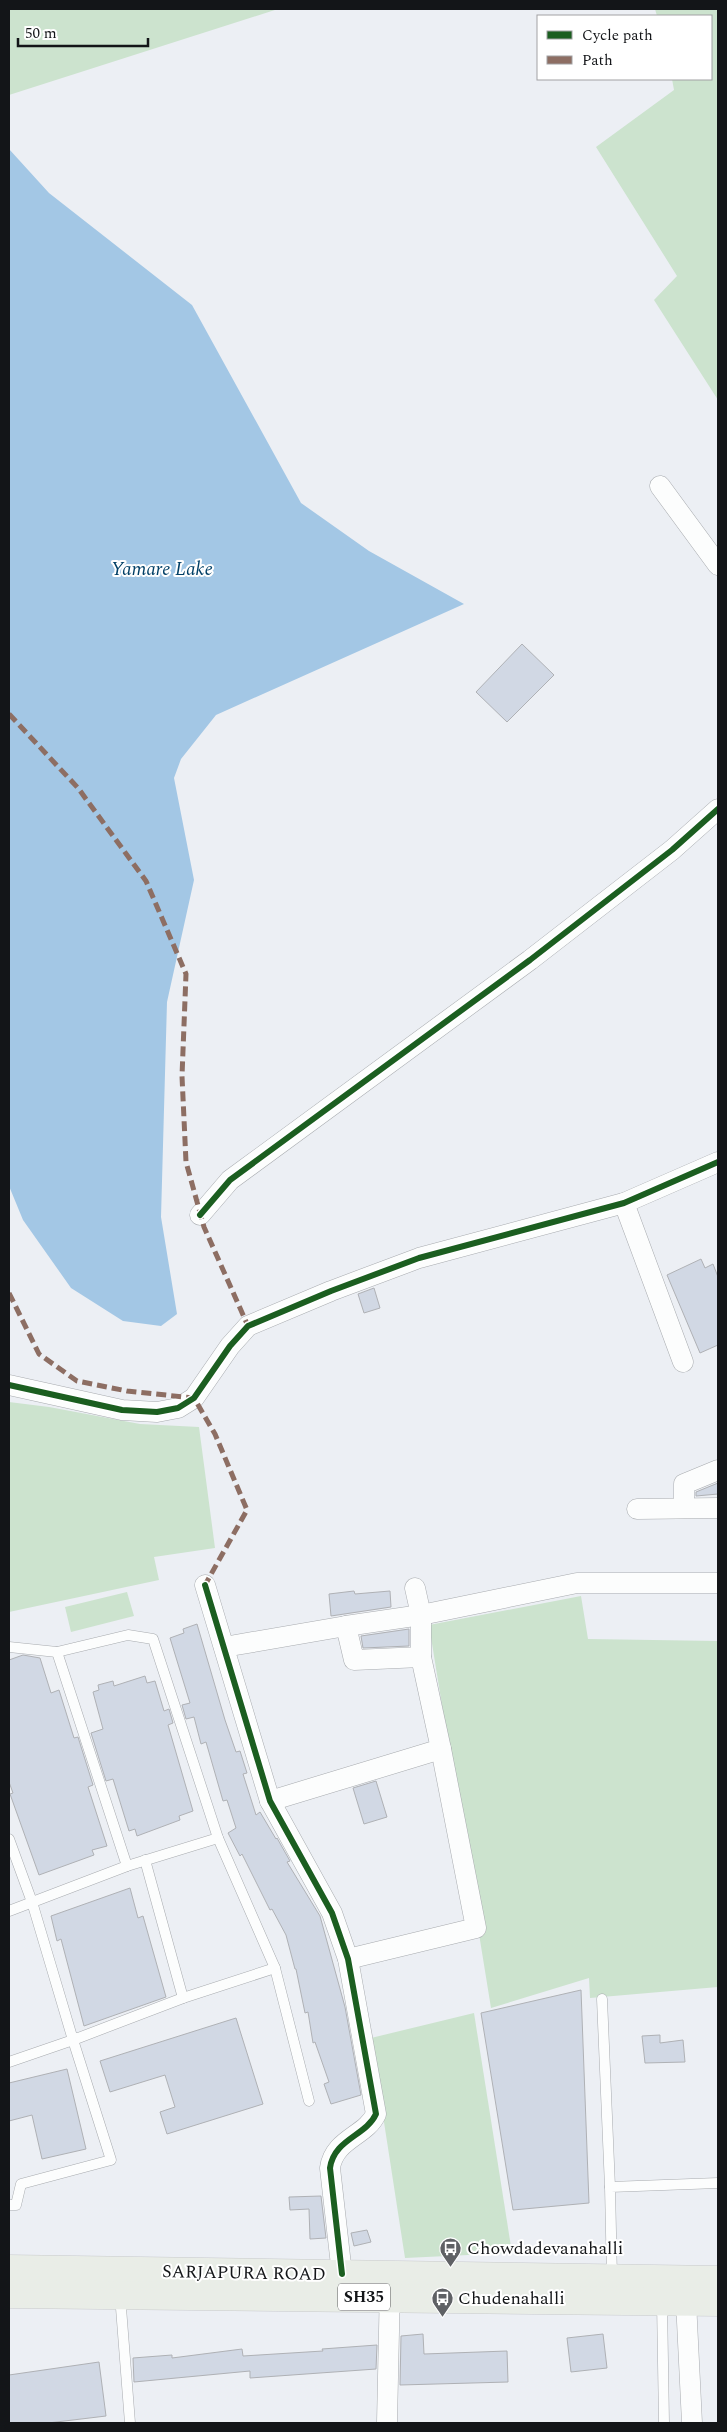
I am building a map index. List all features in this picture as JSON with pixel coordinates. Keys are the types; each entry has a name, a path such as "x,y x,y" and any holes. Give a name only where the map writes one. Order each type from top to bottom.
{"main road":[{"name":"SARJAPURA ROAD","path":"9,2270 342,2274 390,2286 718,2302"},
{"name":"SARJAPURA ROAD","path":"9,2294 120,2294 612,2278 718,2280"}],"street":[{"path":"660,486 718,565"},
{"path":"200,1215 230,1180 530,960 672,850 718,809"},
{"path":"9,1385 122,1410 157,1412 178,1408 194,1398 230,1346 248,1326 331,1291 420,1258 624,1203 718,1162"},
{"path":"624,1203 683,1362"},
{"path":"684,1508 684,1484 718,1470"},
{"path":"637,1509 718,1508"},
{"path":"224,1648 346,1626 421,1615 577,1583 718,1583"},
{"path":"205,1585 270,1801 332,1913 348,1959 376,2114 372,2124 354,2134 332,2158 330,2168 342,2274"},
{"path":"348,1959 476,1928 421,1657 421,1615 415,1588"},
{"path":"346,1626 354,1660 421,1657"},
{"path":"270,1801 441,1749"},
{"path":"387,2423 390,2286"},
{"path":"674,2301 692,2423"}],"lane":[{"path":"9,1648 57,1652 128,1635 153,1639 218,1838 275,1968 309,2101"},
{"path":"57,1652 127,1866"},
{"path":"9,1911 127,1866 218,1838"},
{"path":"9,1839 32,1902 111,2160 21,2184 16,2205 9,2205"},
{"path":"145,1860 184,1998"},
{"path":"9,2062 184,1998 275,1968"},
{"path":"602,1999 612,2278"},
{"path":"610,2187 718,2182"},
{"path":"120,2294 130,2423"},
{"path":"664,2423 674,2301"}],"green space":[{"path":"9,9 278,9 9,95"},
{"path":"655,9 718,9 718,400 654,300 677,276 596,147 674,90 672,80 712,80 712,15 657,15"},
{"path":"9,1402 49,1407 140,1424 199,1427 215,1548 154,1557 159,1580 9,1612"},
{"path":"127,1592 134,1616 71,1632 65,1607"},
{"path":"581,1596 588,1639 718,1641 718,1987 590,1998 589,1978 491,2008 429,1625"},
{"path":"474,2013 512,2253 405,2258 371,2038"}],"water":[{"name":"Yamare Lake","path":"9,149 49,193 192,305 301,503 369,551 464,604 216,715 181,759 174,778 194,880 167,1002 161,1217 177,1314 161,1326 123,1321 71,1288 23,1220 9,1186"}],"building":[{"path":"522,644 554,675 507,722 476,692"},
{"path":"701,1259 705,1268 713,1264 718,1277 718,1345 700,1353 667,1275"},
{"path":"374,1288 380,1308 364,1313 358,1294"},
{"path":"718,1483 718,1494 696,1496 696,1492"},
{"path":"354,1591 355,1594 390,1591 391,1607 331,1616 329,1594"},
{"path":"197,1624 225,1720 236,1752 240,1751 247,1773 243,1774 256,1815 260,1812 277,1838 290,1861 287,1862 320,1916 345,2007 361,2095 331,2104 324,2084 329,2082 315,2042 313,2043 308,2012 305,2013 296,1969 286,1935 272,1909 270,1910 242,1854 240,1856 228,1833 236,1828 227,1800 223,1801 206,1742 201,1744 194,1717 186,1719 182,1705 190,1703 170,1638 184,1633 183,1629"},
{"path":"409,1629 409,1646 363,1648 361,1636"},
{"path":"23,1655 40,1658 51,1693 59,1690 74,1738 78,1737 93,1785 88,1787 107,1846 92,1850 94,1855 39,1875 10,1794 13,1793 9,1782 9,1660"},
{"path":"145,1676 147,1683 155,1681 164,1711 169,1709 173,1723 168,1725 193,1811 179,1816 180,1820 137,1836 135,1829 129,1831 113,1779 106,1781 91,1733 103,1729 93,1692 99,1690 98,1685 113,1681 114,1686"},
{"path":"376,1781 387,1817 364,1824 353,1788"},
{"path":"130,1888 138,1918 143,1916 166,1997 84,2026 61,1939 57,1941 51,1916"},
{"path":"581,1990 589,2203 513,2210 481,2013"},
{"path":"236,2018 263,2104 167,2134 160,2112 175,2107 165,2075 110,2092 100,2061"},
{"path":"660,2035 660,2043 683,2040 685,2062 645,2063 642,2036"},
{"path":"67,2069 86,2149 42,2159 32,2115 9,2121 9,2083"},
{"path":"321,2196 326,2238 310,2239 309,2209 290,2210 289,2197"},
{"path":"367,2230 371,2242 354,2246 351,2233"},
{"path":"423,2334 424,2354 507,2351 508,2382 400,2385 401,2336"},
{"path":"603,2334 607,2368 571,2372 567,2338"},
{"path":"377,2345 376,2369 250,2378 250,2371 134,2382 133,2358 172,2355 172,2358 242,2349 243,2356 323,2351 322,2349"},
{"path":"99,2362 106,2416 48,2423 9,2423 9,2375"}],"marked path":[{"path":"9,714 78,788 146,881 186,974 182,1076 186,1162 204,1227 248,1326"},
{"path":"9,1293 39,1354 77,1381 127,1391 194,1398 215,1434 247,1510 205,1585"}],"cycle path":[{"path":"200,1215 230,1180 530,960 672,850 718,809"},
{"path":"9,1385 122,1410 157,1412 178,1408 194,1398 230,1346 248,1326 331,1291 419,1258 624,1203 718,1162"},
{"path":"205,1585 270,1801 332,1913 348,1959 376,2114 365,2128 337,2150 330,2168 342,2274"}],"place":[{"name":"Chowdadevanahalli","path":"451,2267"},
{"name":"Chudenahalli","path":"442,2317"}]}
